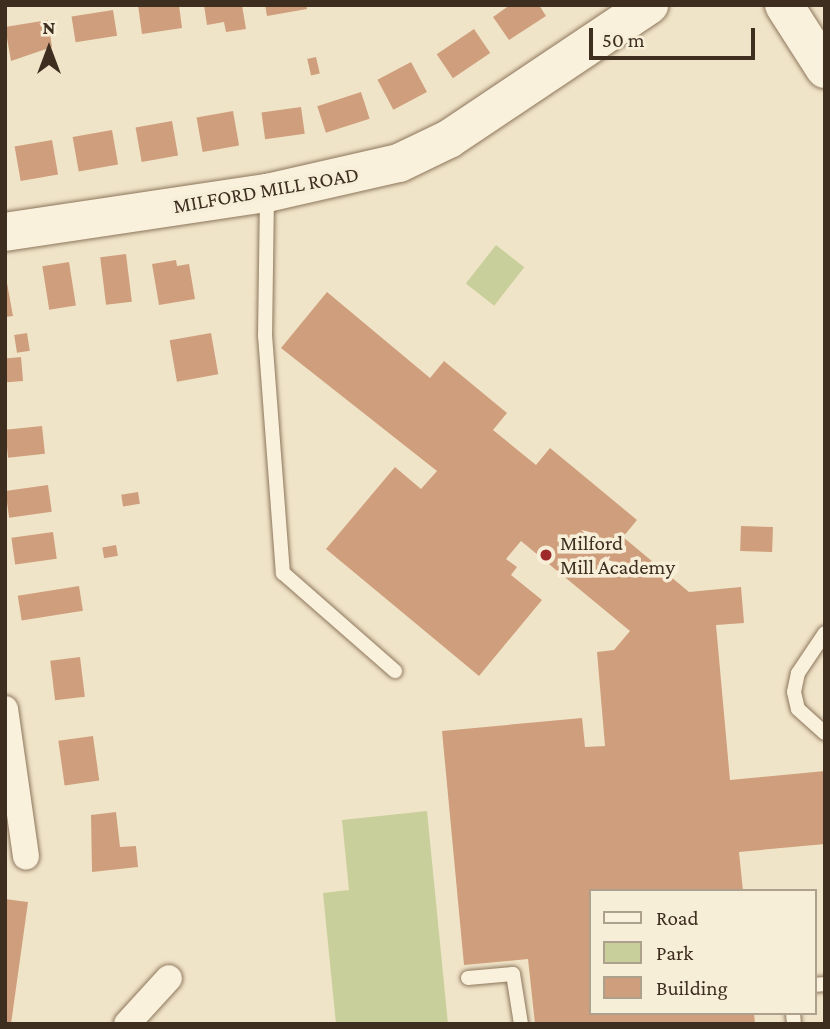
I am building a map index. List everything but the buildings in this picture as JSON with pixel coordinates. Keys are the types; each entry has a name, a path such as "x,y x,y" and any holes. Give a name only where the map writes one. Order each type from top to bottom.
{"main road":[{"name":"MILFORD MILL ROAD","path":"5,232 267,193 399,163 449,139 649,5"},
{"path":"784,5 825,69"}],"street":[{"path":"5,709 26,857"},
{"path":"127,1024 169,978"}],"lane":[{"path":"267,193 265,335 283,573 395,671"},
{"path":"825,633 798,673 794,692 798,709 825,733"},
{"path":"468,978 513,974 521,1024"}],"green space":[{"path":"496,245 524,267 494,306 466,284"},
{"path":"427,811 448,1024 336,1024 323,893 349,890 342,820"}],"place":[{"name":"Milford Mill Academy","path":"546,555"}]}
